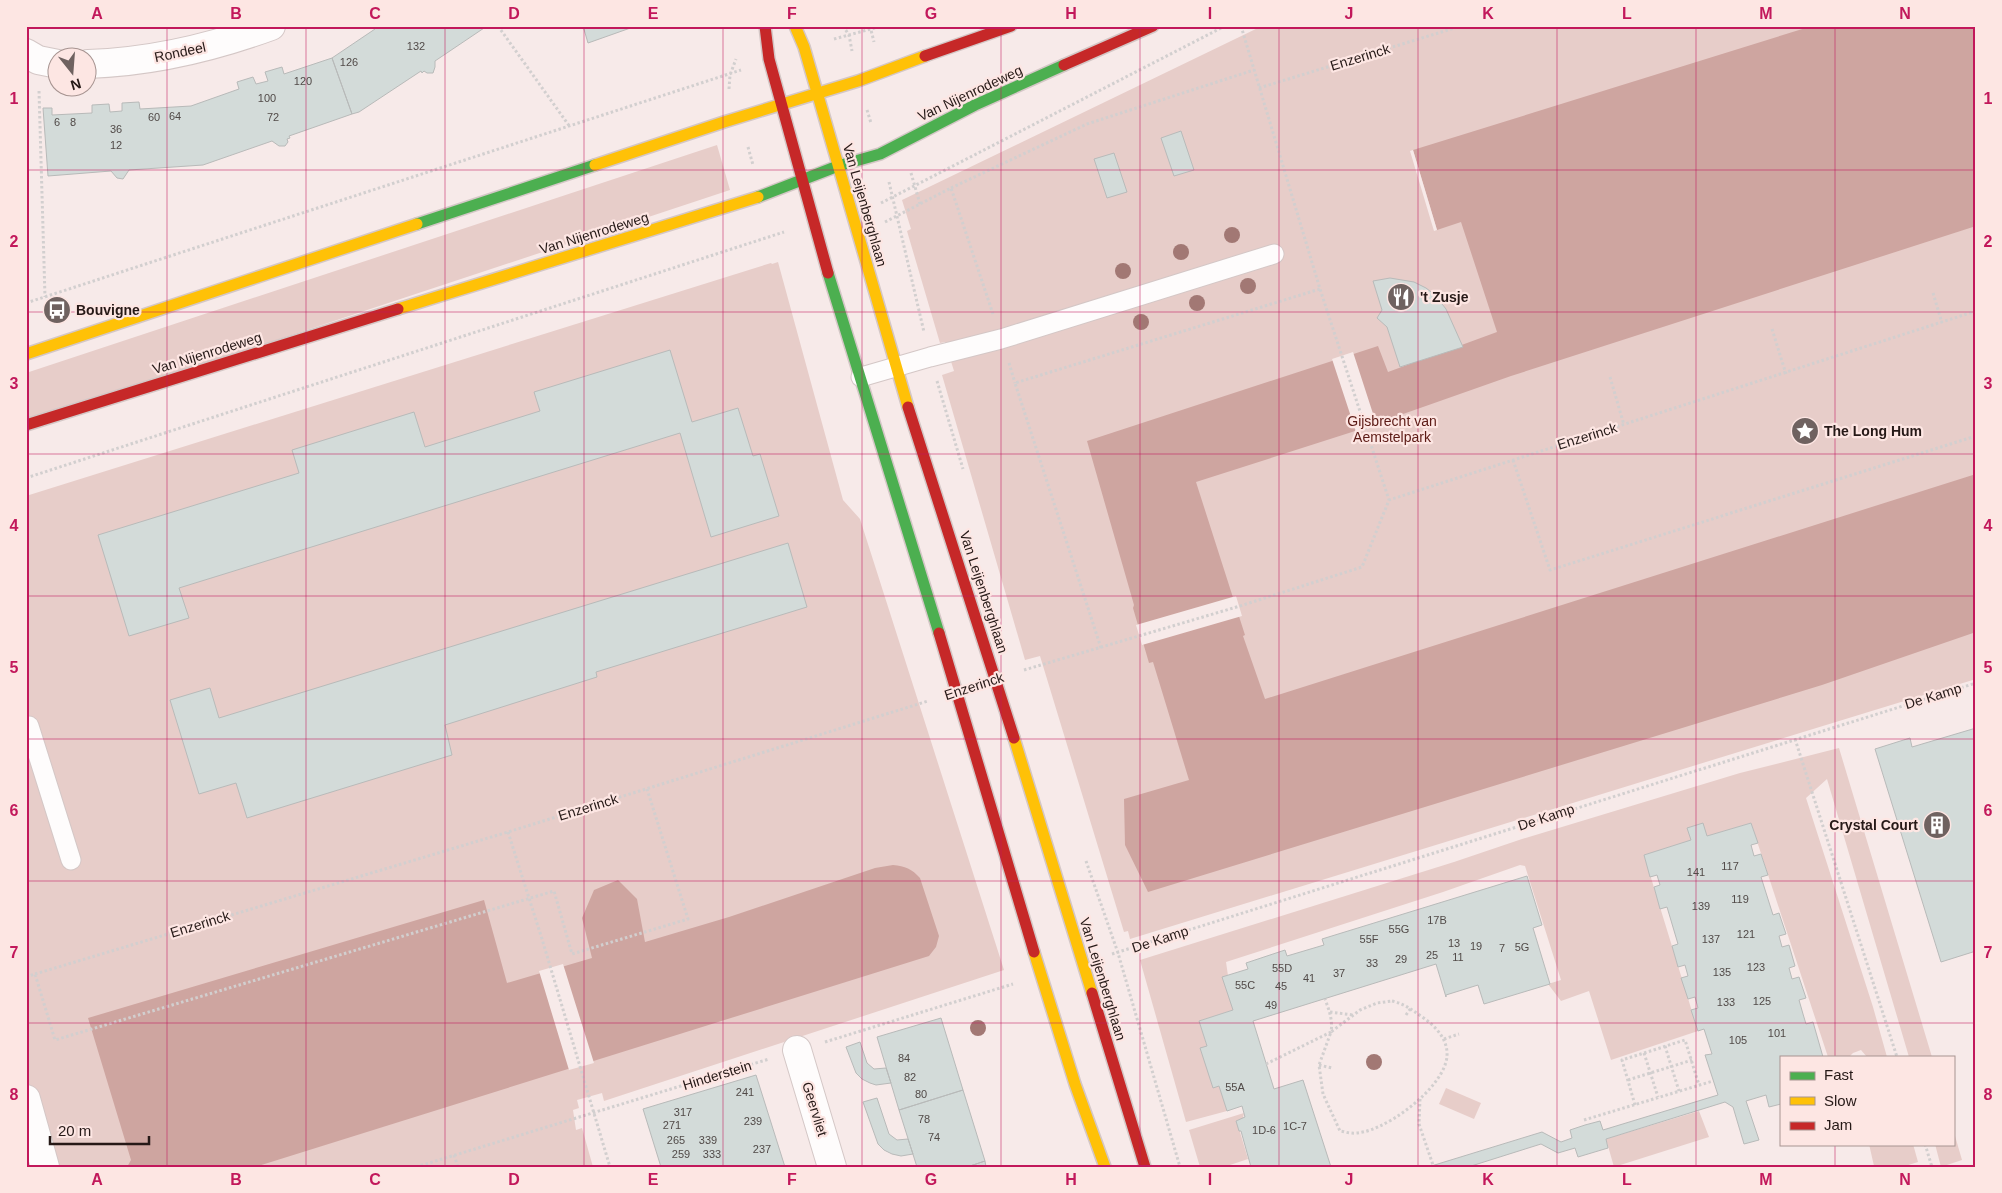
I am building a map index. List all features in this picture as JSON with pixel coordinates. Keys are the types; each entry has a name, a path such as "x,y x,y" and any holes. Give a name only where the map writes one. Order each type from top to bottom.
{"street":[{"name":"Rondeel","path":"98,64 124,63 165,56 242,37 270,26"},
{"path":"765,26 769,59 823,256 957,692 1047,994 1075,1084 1105,1167"},
{"name":"Van Leijenberghlaan","path":"796,26 896,366 996,680 1145,1167"},
{"path":"26,354 782,104 858,81 1011,26"},
{"name":"Van Nijenrodeweg","path":"26,425 762,196 838,166 880,154 975,105 1154,26"},
{"name":"Geervliet","path":"797,1050 832,1167"},
{"path":"26,1099 45,1167"}],"lane":[{"path":"861,377 896,366 1002,339 1274,254"},
{"path":"28,726 71,860"}],"path":[{"path":"498,26 570,127"},
{"path":"843,26 849,35"},
{"path":"852,215 892,199 1225,26"},
{"path":"1241,26 1320,289 1389,500"},
{"name":"Enzerinck","path":"1259,88 1461,26"},
{"path":"41,59 45,297"},
{"path":"26,303 730,75 769,59"},
{"path":"857,232 897,217 951,188 1087,124 1254,70"},
{"path":"951,188 1002,339 1101,648"},
{"path":"26,478 754,242 815,225"},
{"path":"1015,384 1320,289"},
{"path":"1933,293 1942,323"},
{"name":"Enzerinck","path":"996,680 1240,606 1362,566 1389,500 1786,374 1976,311"},
{"path":"1772,329 1786,374"},
{"path":"1610,377 1624,425"},
{"path":"1513,460 1550,570 1976,436"},
{"name":"De Kamp","path":"1180,1167 1118,953 1976,683"},
{"name":"Enzerinck","path":"26,977 508,832 957,692"},
{"path":"1795,739 1897,1056"},
{"path":"35,974 55,1040 554,891 572,954 688,919 647,789"},
{"path":"508,832 542,938 610,1167"},
{"name":"Hinderstein","path":"416,1167 1018,982"},
{"path":"1266,1064 1330,1032 1360,1010 1377,1003 1392,1001 1402,1003 1411,1008 1436,1027 1444,1039 1447,1056 1443,1070 1435,1083 1420,1098 1390,1120 1376,1127 1352,1134 1340,1130 1323,1094 1319,1065 1330,1032 1332,1025 1325,999"},
{"path":"1406,1015 1411,1008"},
{"path":"1330,1012 1353,1015"},
{"path":"1444,1039 1459,1034"},
{"path":"1635,1104 1622,1060 1664,1046 1686,1040 1699,1085"},
{"path":"1664,1046 1679,1091"},
{"path":"1644,1053 1658,1098"},
{"path":"1628,1080 1692,1060"},
{"path":"1319,1065 1332,1068"},
{"path":"1584,1120 1713,1081"},
{"path":"1420,1098 1419,1124 1433,1165"},
{"path":"1926,1146 1932,1167"},
{"path":"454,1154 458,1167"}],"green space":[{"name":"Gijsbrecht van Aemstelpark","path":"1262,26 1976,26 1976,679 1130,939 1128,931 1124,932 1040,656 1025,660 942,375 954,371 945,342 940,343 907,231 911,229 902,200"},
{"path":"717,145 730,190 26,423 26,373"},
{"path":"778,262 843,500 860,519 1004,970 604,1101 602,1093 577,1100 579,1108 573,1110 576,1130 582,1128 593,1167 26,1167 26,496"},
{"path":"1839,748 1932,1056 1909,1056 1827,779 1806,798 1873,1007 1887,1056 1866,1056 1861,1050 1850,1056 1828,1056 1751,823 1644,855 1698,1031 1611,1060 1589,991 1561,1001 1548,984 1561,980 1525,866 1520,865 1443,892 1226,962 1233,1010 1199,1021 1227,1111 1186,1122 1140,960 1522,839 1740,773"},
{"path":"1446,1088 1481,1103 1474,1119 1439,1104"},
{"path":"1699,1111 1709,1137 1614,1167 1606,1139"},
{"path":"1244,1113 1240,1132 1248,1159 1224,1167 1200,1167 1189,1130"},
{"path":"1954,1132 1962,1160 1941,1167 1936,1146 1954,1146"},
{"path":"1869,1146 1914,1146 1918,1162 1902,1167 1872,1167 1874,1166"}],"shaded area":[{"path":"1812,26 1976,26 1976,226 1511,376 1352,432 1196,482 1245,635 1243,636 1265,699 1976,474 1976,632 1822,685 1148,892 1125,845 1124,799 1189,780 1153,662 1149,663 1087,441 1378,346 1388,372 1497,332 1461,222 1437,230 1413,150"},
{"path":"893,865 908,868 920,878 939,936 936,947 929,956 255,1167 127,1167 131,1160 88,1018 484,900 507,983 592,958 582,918 594,890 618,880 637,899 645,942 729,917 875,868"}],"pier":[{"path":"1413,150 1437,230 1434,231 1410,151"},
{"path":"1353,352 1377,426 1356,432 1332,359"},
{"path":"1236,596 1242,616 1142,645 1136,625"},
{"path":"563,964 594,1063 569,1070 539,971"}],"building":[{"path":"373,26 487,26 435,61 433,73 424,71 422,73 421,71 359,112 352,114 332,58 375,29"},
{"path":"583,26 636,26 588,43"},
{"path":"332,58 352,114 289,136 290,138 287,139 288,142 285,146 279,146 272,141 203,165 129,170 123,179 117,178 111,171 48,176 43,108 52,108 52,115 92,113 92,105 109,104 110,112 122,111 122,103 139,102 140,109 191,106 239,89 237,82 253,77 256,84 268,81 265,72 282,67 284,74"},
{"path":"1181,131 1194,170 1174,176 1161,138"},
{"path":"1114,153 1127,192 1107,198 1094,159"},
{"path":"1390,278 1414,282 1435,295 1446,309 1463,347 1400,367 1387,327 1377,318 1382,310 1373,281"},
{"path":"670,350 692,422 738,408 753,456 760,454 779,516 711,537 680,433 179,588 189,618 129,636 98,535 299,473 292,450 414,412 425,447 540,411 534,392"},
{"path":"788,543 807,607 596,672 597,677 445,725 452,755 247,818 236,783 199,794 170,700 210,688 219,718"},
{"name":"Crystal Court","path":"1976,728 1976,951 1941,962 1875,749 1910,738 1912,747"},
{"path":"1703,823 1707,836 1751,823 1758,843 1751,845 1754,856 1761,854 1768,875 1761,877 1773,915 1779,913 1786,934 1779,936 1782,947 1789,945 1795,966 1789,968 1792,979 1799,977 1806,998 1799,1000 1806,1024 1813,1022 1823,1056 1780,1056 1780,1104 1769,1107 1766,1095 1746,1101 1759,1140 1744,1144 1733,1107 1725,1102 1606,1139 1608,1148 1578,1157 1575,1148 1558,1153 1541,1144 1468,1167 1428,1167 1542,1132 1561,1142 1572,1138 1570,1130 1585,1125 1600,1121 1603,1130 1718,1095 1705,1055 1712,1054 1704,1029 1698,1031 1691,1010 1698,1008 1695,997 1688,999 1681,978 1688,976 1685,965 1678,967 1672,946 1678,944 1667,907 1660,909 1654,887 1660,885 1657,875 1650,877 1644,855 1691,840 1687,828"},
{"path":"1527,876 1542,925 1533,928 1550,984 1484,1004 1478,985 1446,995 1446,997 1436,964 1253,1021 1274,1089 1303,1080 1331,1167 1251,1167 1241,1131 1239,1131 1236,1121 1245,1117 1242,1106 1227,1111 1219,1086 1213,1088 1200,1048 1207,1046 1199,1021 1233,1010 1222,977 1248,969 1246,963 1285,950 1287,956 1324,945 1322,939"},
{"path":"941,1018 963,1090 899,1110 877,1037"},
{"path":"860,1042 867,1063 874,1069 886,1068 891,1083 876,1085 862,1079 856,1073 846,1047"},
{"path":"756,1075 785,1167 661,1167 643,1109"},
{"path":"963,1090 985,1161 967,1167 917,1167 899,1110"},
{"path":"877,1098 889,1134 897,1140 908,1139 913,1154 901,1156 892,1154 878,1144 863,1102"},
{"path":"985,1161 986,1167 967,1167"}],"traffic: fast":[{"path":"758,197 838,166 880,154 975,105 1064,65"},
{"path":"417,224 595,165"},
{"path":"828,273 939,633"}],"traffic: slow":[{"path":"795,26 804,47 908,407"},
{"path":"595,165 724,122 858,81 925,56"},
{"path":"398,309 758,197"},
{"path":"26,354 417,224"},
{"path":"1014,738 1092,993"},
{"path":"1034,952 1075,1084 1105,1167"}],"traffic: jam":[{"path":"765,26 769,59 828,273"},
{"path":"925,56 1011,26"},
{"path":"1064,65 1153,26"},
{"path":"26,425 398,309"},
{"path":"908,407 1014,738"},
{"path":"939,633 1034,952"},
{"path":"1092,993 1145,1167"}],"place":[{"name":"'t Zusje","path":"1401,297"},
{"name":"Bouvigne","path":"57,310"},
{"name":"The Long Hum","path":"1805,431"},
{"name":"Crystal Court","path":"1937,825"}]}
